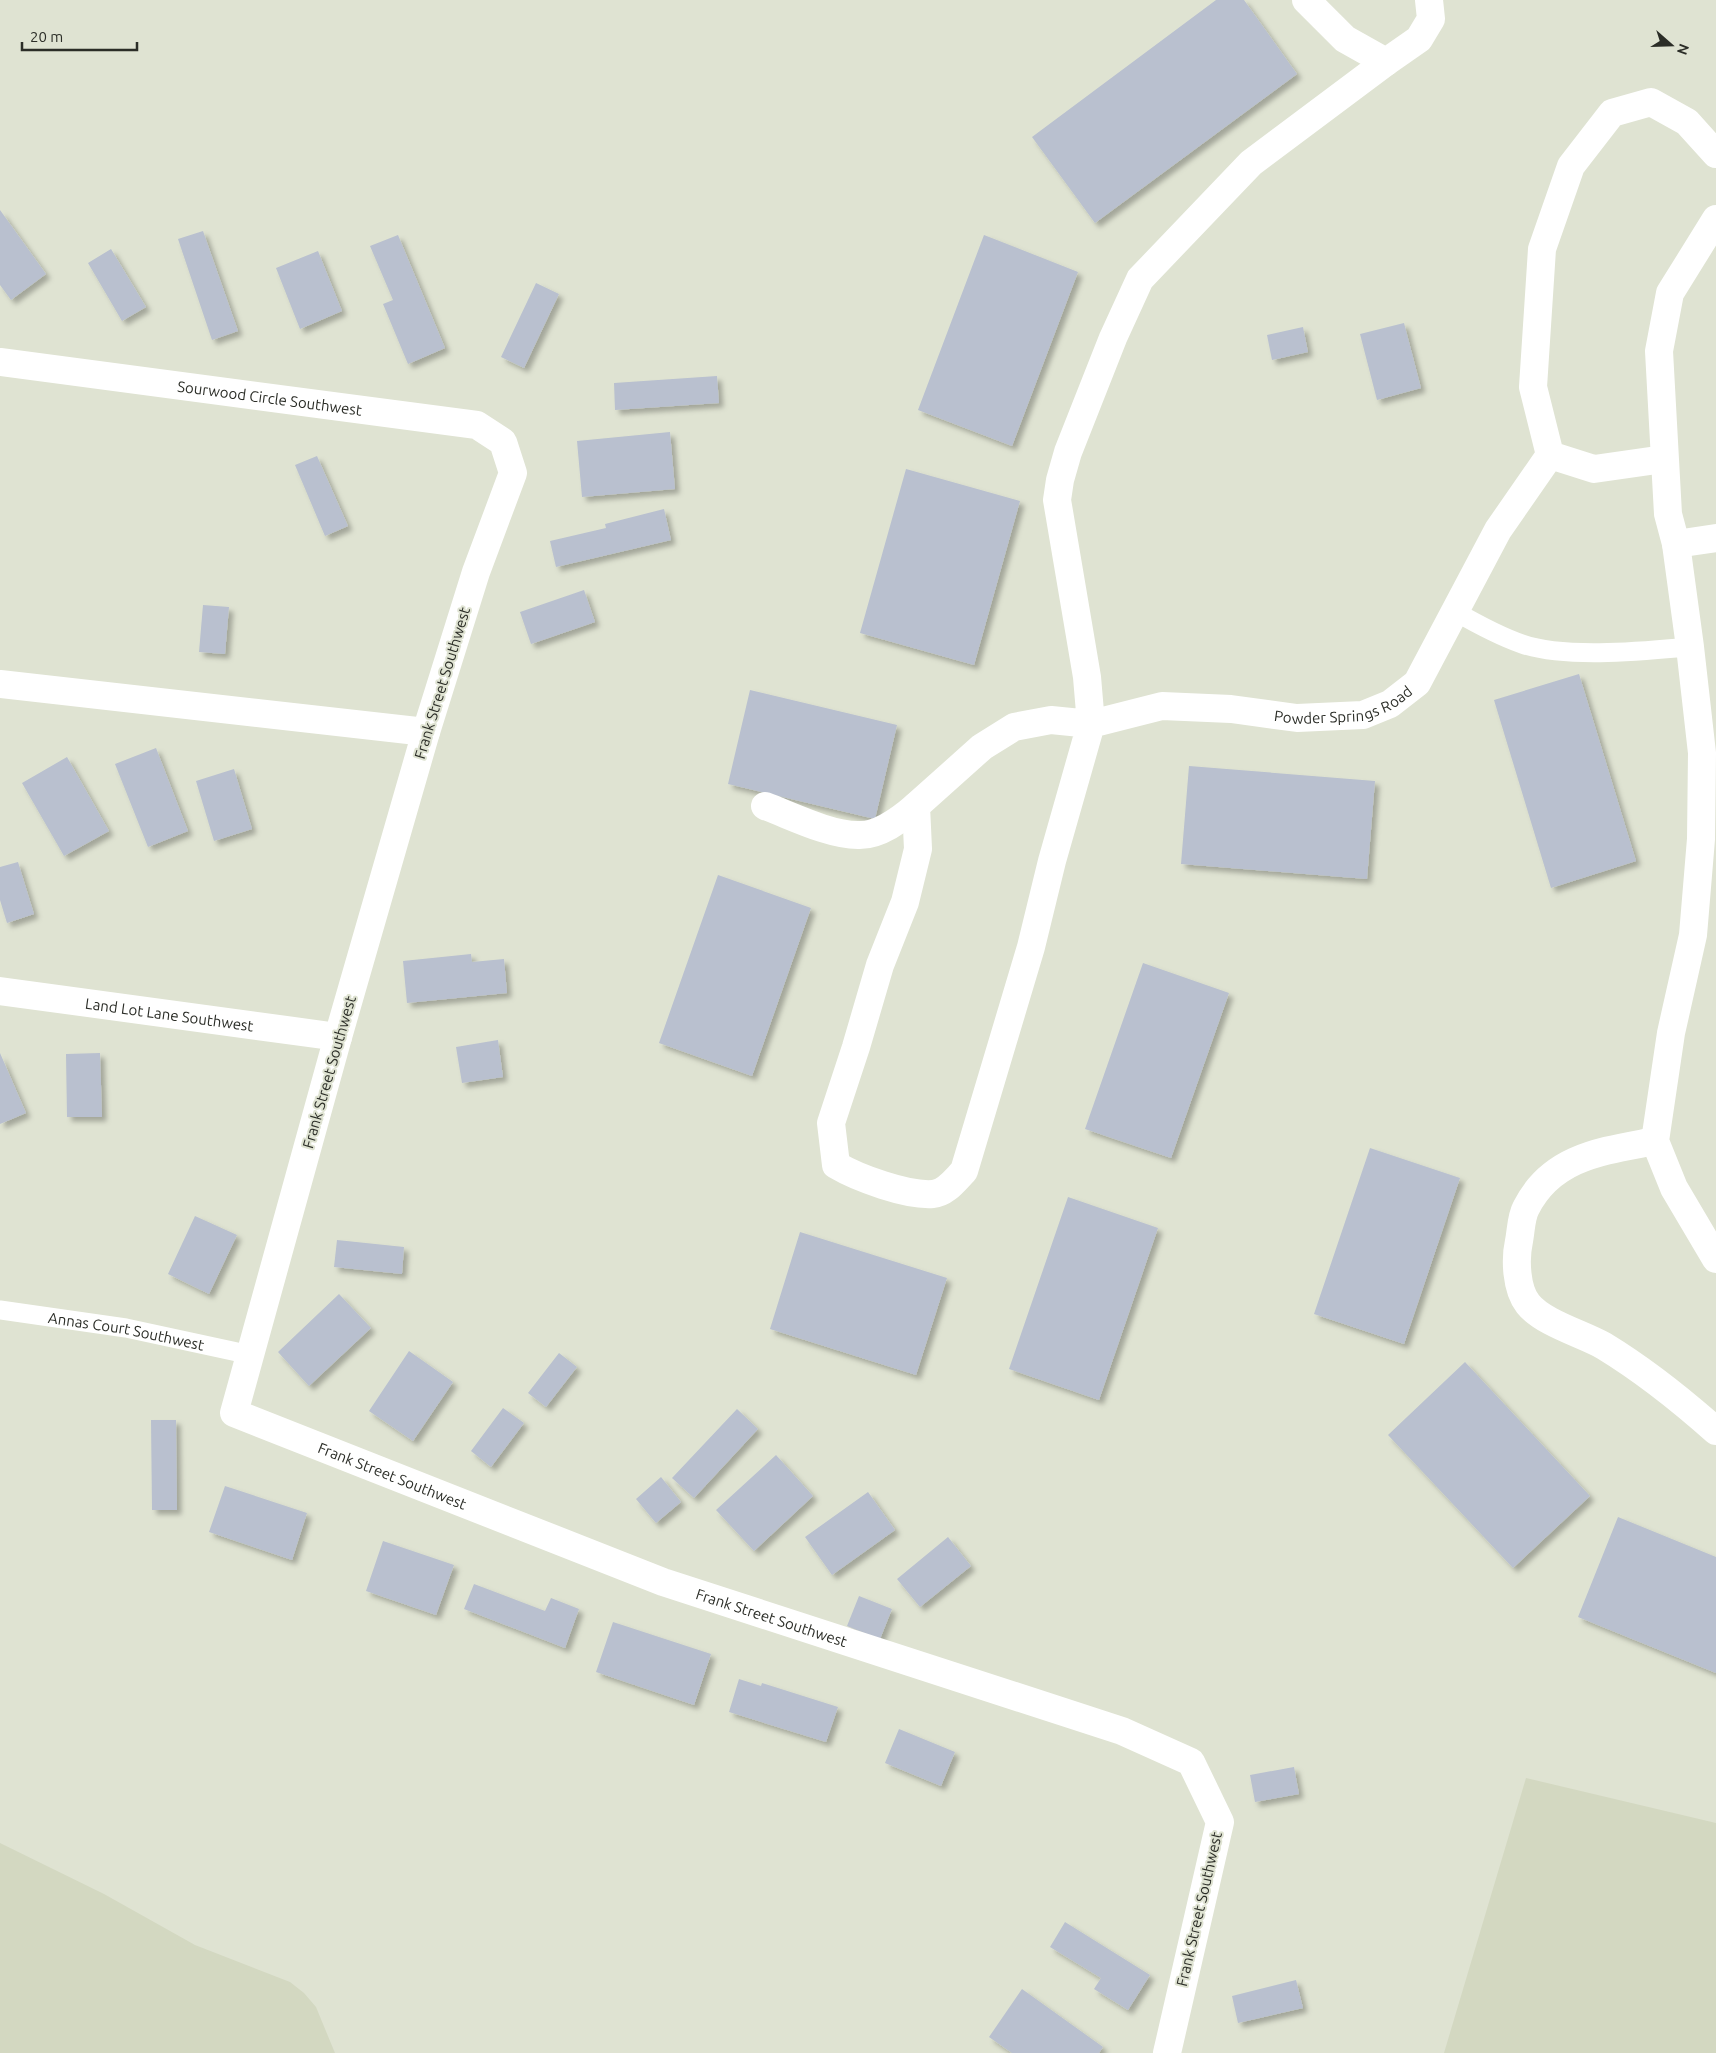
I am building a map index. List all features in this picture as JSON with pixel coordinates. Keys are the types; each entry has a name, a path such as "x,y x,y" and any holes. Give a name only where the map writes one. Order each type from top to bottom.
{"street":[{"path":"1306,0 1345,39 1386,62"},
{"path":"916,806 918,849 905,902 880,965 831,1123 836,1165 855,1176 905,1190 934,1194 949,1187 964,1171 1031,947 1052,861 1091,724 1087,677 1058,500 1060,480 1068,452 1113,338 1140,279 1251,163 1419,39 1431,19 1429,0"},
{"path":"1664,458 1594,469 1550,455 1533,387 1542,249 1571,166 1612,113 1651,102 1686,122 1716,154"},
{"path":"1716,219 1670,293 1659,351 1668,514 1676,544 1702,753 1701,839 1693,935 1671,1033 1655,1141 1674,1188 1716,1259"},
{"name":"Sourwood Circle Southwest","path":"0,362 477,425 503,442 513,472"},
{"name":"Powder Springs Road","path":"765,806 834,831 859,836 880,830 902,818 982,747 1014,727 1051,720 1091,724 1162,706 1231,709 1297,718 1363,715 1390,704 1417,683 1498,530 1550,455"},
{"name":"Frank Street Southwest","path":"513,472 476,572 426,732 338,1037 234,1413 663,1582 1122,1731 1191,1762 1220,1822 1167,2053"},
{"path":"1676,544 1716,538"},
{"path":"0,684 426,732"},
{"name":"Land Lot Lane Southwest","path":"0,991 338,1037"},
{"path":"1655,1141 1591,1154 1567,1165 1542,1184 1525,1209 1516,1252 1517,1274 1527,1303 1539,1314 1602,1345 1649,1374 1673,1392 1716,1431"}],"lane":[{"path":"1456,612 1480,626 1522,644 1552,651 1640,651 1690,647"},
{"name":"Annas Court Southwest","path":"0,1310 126,1328 251,1354"}],"shaded area":[{"path":"1526,1778 1716,1823 1716,2053 1444,2053"},
{"path":"0,1843 104,1894 195,1945 290,1982 304,1993 316,2007 335,2053 0,2053"}],"building":[{"path":"1216,0 1244,0 1297,74 1095,223 1032,137"},
{"path":"0,210 46,274 11,300 0,285"},
{"path":"203,231 238,331 212,340 178,239"},
{"path":"398,235 445,348 408,364 383,304 393,300 370,246"},
{"path":"984,235 1078,272 1012,446 918,410"},
{"path":"111,249 146,307 122,321 88,263"},
{"path":"318,251 342,311 300,329 276,268"},
{"path":"536,283 559,294 524,368 501,357"},
{"path":"1404,323 1421,388 1377,400 1360,334"},
{"path":"1303,327 1308,352 1272,360 1267,335"},
{"path":"717,376 719,403 615,410 614,383"},
{"path":"670,432 675,489 582,497 577,441"},
{"path":"317,456 348,526 325,536 295,465"},
{"path":"906,469 1020,501 974,665 860,633"},
{"path":"664,509 671,540 556,567 550,541 606,528 605,524"},
{"path":"584,590 595,622 531,644 520,612"},
{"path":"203,605 229,607 225,654 199,652"},
{"path":"1579,674 1636,861 1551,888 1494,700"},
{"path":"750,690 897,725 875,819 728,784"},
{"path":"156,748 188,831 148,847 115,764"},
{"path":"67,757 109,831 64,856 22,783"},
{"path":"1189,766 1375,781 1367,879 1181,864"},
{"path":"234,769 252,829 214,841 196,781"},
{"path":"18,862 34,914 7,923 0,900 0,867"},
{"path":"718,875 811,908 752,1076 659,1043"},
{"path":"471,954 472,962 504,959 507,993 407,1003 403,961"},
{"path":"1143,963 1229,993 1171,1158 1085,1129"},
{"path":"498,1040 503,1077 462,1083 456,1047"},
{"path":"0,1053 26,1113 0,1124"},
{"path":"100,1053 102,1117 67,1117 66,1054"},
{"path":"1370,1148 1460,1178 1404,1344 1314,1314"},
{"path":"1068,1197 1158,1228 1099,1400 1009,1369"},
{"path":"195,1216 237,1235 209,1294 168,1274"},
{"path":"800,1232 947,1278 916,1375 770,1329"},
{"path":"337,1240 404,1247 402,1274 334,1267"},
{"path":"339,1294 371,1328 309,1386 278,1352"},
{"path":"409,1351 453,1382 413,1441 369,1411"},
{"path":"559,1353 577,1367 546,1407 528,1393"},
{"path":"1465,1362 1590,1496 1513,1568 1388,1435"},
{"path":"503,1408 524,1423 491,1467 471,1451"},
{"path":"737,1409 758,1429 694,1498 672,1478"},
{"path":"151,1420 176,1420 177,1510 152,1510"},
{"path":"776,1455 813,1496 754,1551 716,1510"},
{"path":"661,1477 681,1502 656,1523 636,1499"},
{"path":"225,1486 307,1513 292,1560 209,1532"},
{"path":"868,1492 895,1530 832,1575 805,1537"},
{"path":"1618,1517 1716,1557 1716,1673 1578,1617"},
{"path":"948,1537 971,1566 920,1607 897,1579"},
{"path":"383,1541 454,1565 436,1615 366,1591"},
{"path":"474,1584 545,1611 551,1598 579,1609 565,1648 464,1609"},
{"path":"859,1596 892,1609 880,1639 847,1626"},
{"path":"613,1622 711,1654 694,1705 596,1672"},
{"path":"739,1679 761,1686 762,1683 838,1707 826,1742 729,1712"},
{"path":"899,1729 955,1752 941,1786 885,1763"},
{"path":"1294,1767 1299,1794 1255,1802 1250,1775"},
{"path":"1065,1922 1150,1975 1128,2010 1094,1989 1101,1978 1050,1947"},
{"path":"1296,1980 1303,2008 1238,2023 1232,1996"},
{"path":"1022,1989 1103,2047 1099,2053 1012,2053 989,2037"}]}
